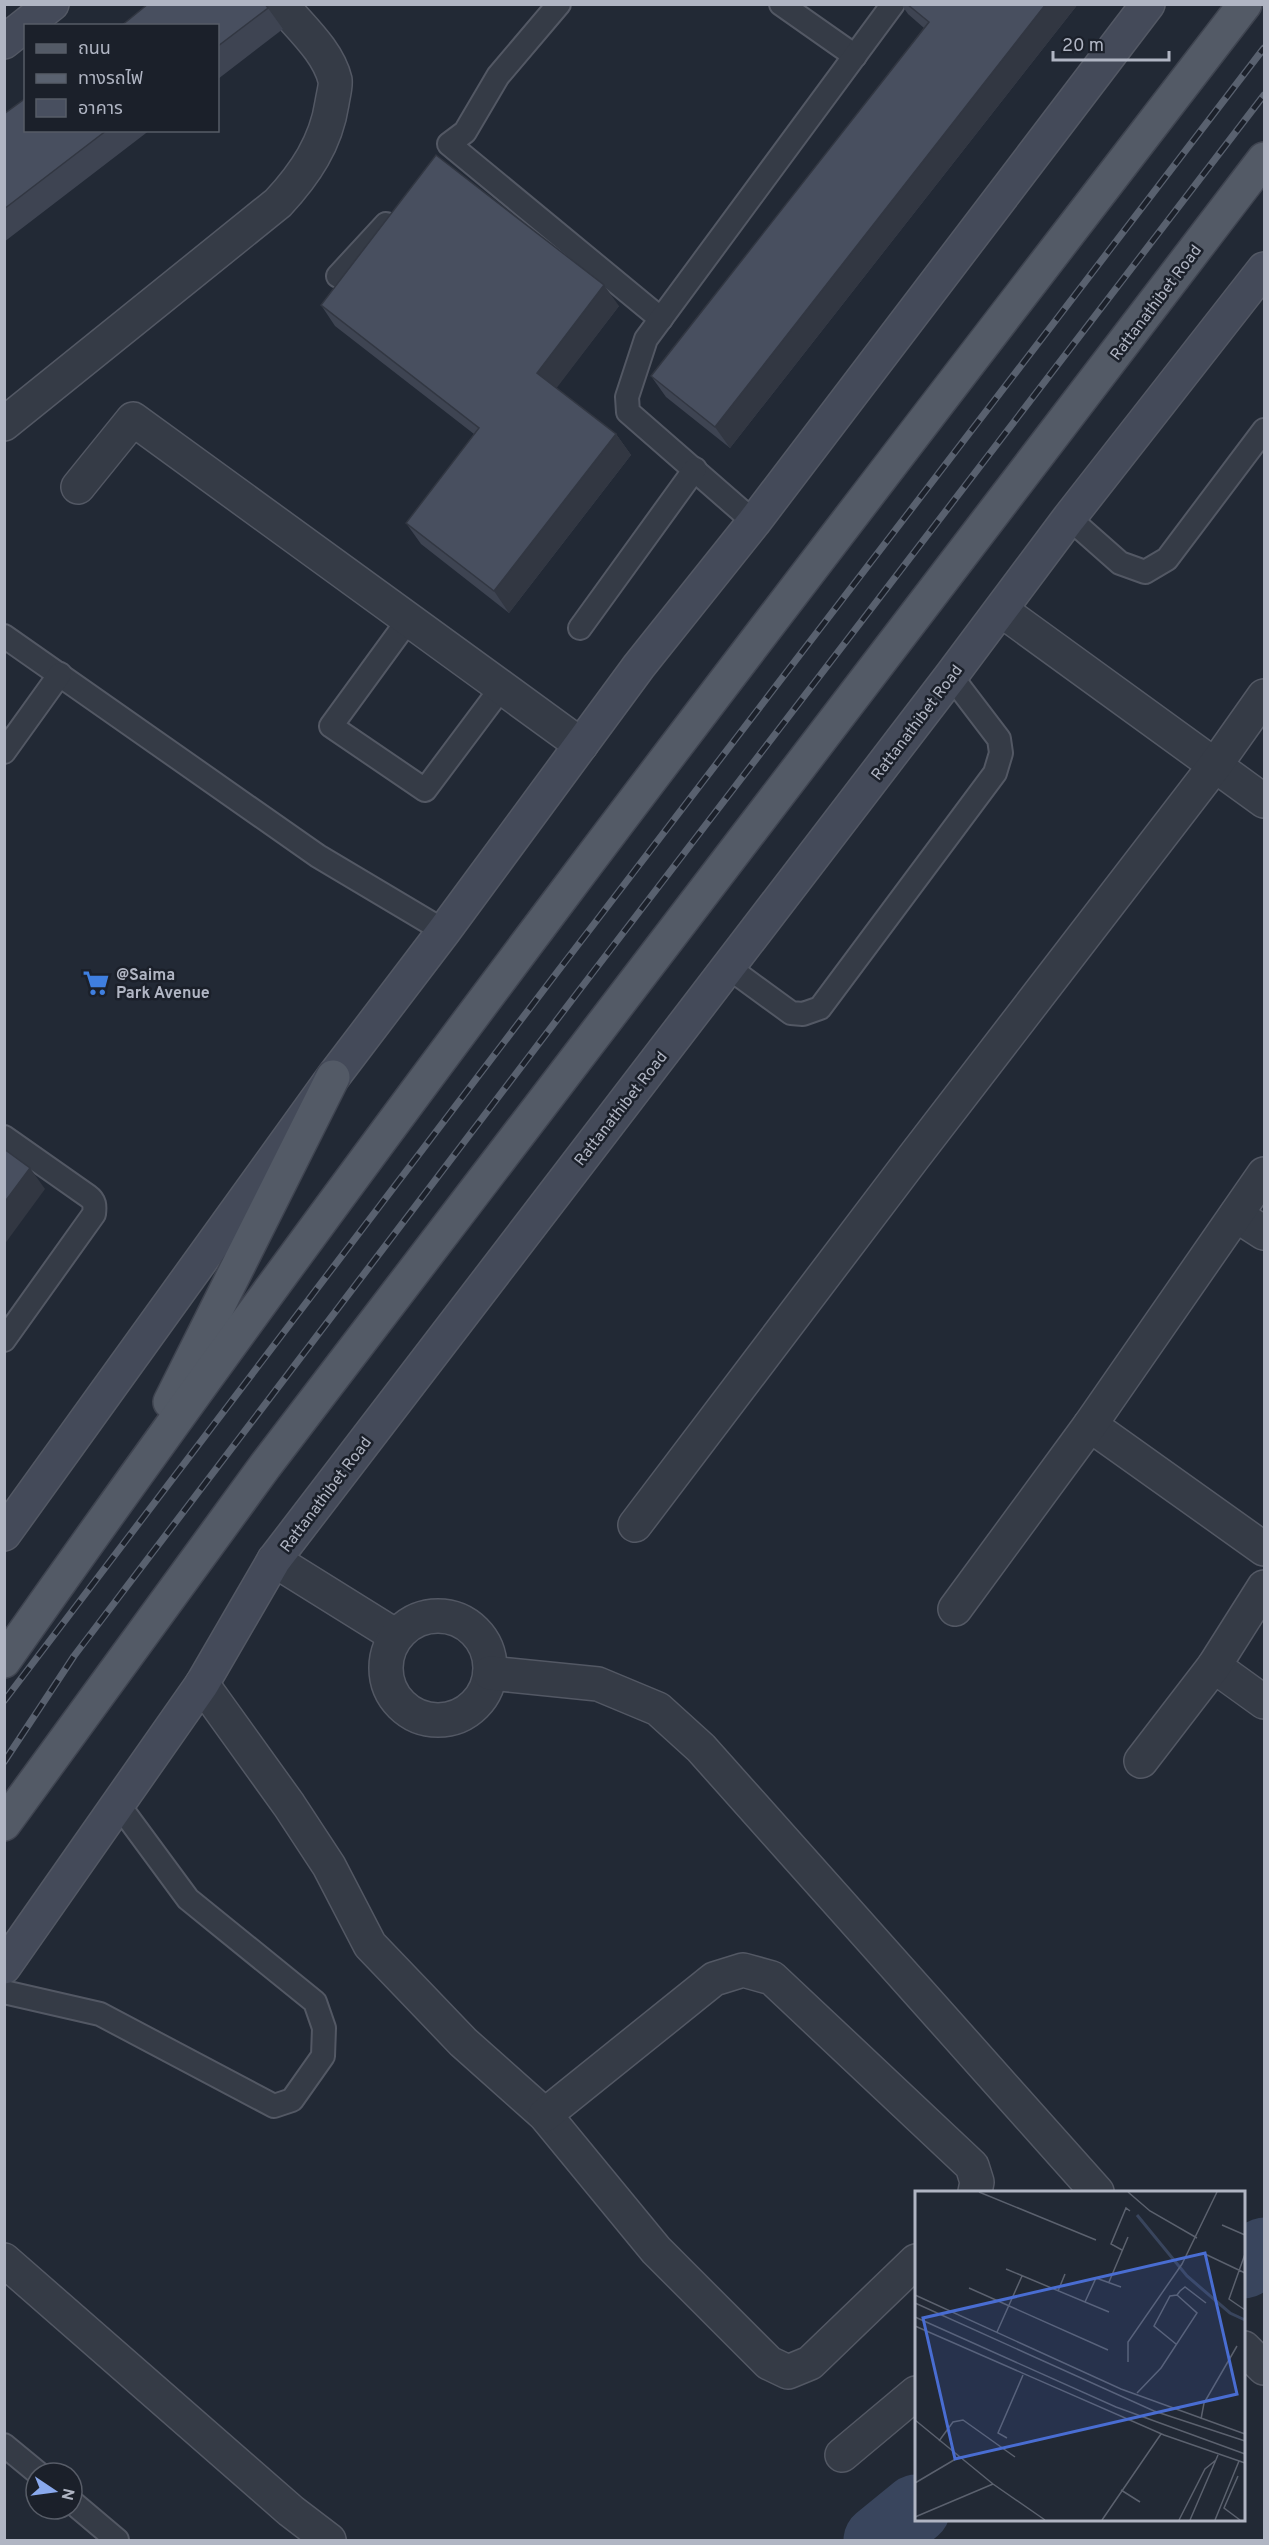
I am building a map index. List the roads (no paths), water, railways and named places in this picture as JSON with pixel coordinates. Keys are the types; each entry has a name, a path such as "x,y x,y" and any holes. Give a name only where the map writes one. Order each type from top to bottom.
{"main road":[{"path":"25,24 52,4"},
{"path":"4,1534 333,1077 444,931 639,666 754,522 1148,4"},
{"path":"4,1661 129,1484 732,670 1245,4"},
{"path":"6,38 24,25"},
{"name":"Rattanathibet Road","path":"4,1824 272,1456 1264,159"},
{"name":"Rattanathibet Road","path":"4,1967 202,1684 274,1560 729,967 1069,518 1264,268"},
{"path":"129,1484 333,1077"}],"street":[{"path":"7,416 278,202 300,179 321,145 331,113 335,81 324,56 281,4"},
{"path":"78,487 134,419 581,744"},
{"path":"1001,610 1264,801"},
{"path":"635,1525 912,1158 1216,764 1264,696"},
{"path":"955,1609 1090,1425 1264,1174"},
{"path":"1236,1215 1264,1233"},
{"path":"1090,1425 1264,1549"},
{"path":"274,1560 396,1636"},
{"path":"1141,1761 1214,1666 1264,1587"},
{"path":"431,1615 452,1616 470,1625 484,1642 490,1660 490,1673 480,1700 464,1713 445,1720 426,1719 407,1710 394,1695 386,1675 388,1654 396,1636 412,1622 431,1615"},
{"path":"1214,1666 1264,1702"},
{"path":"490,1673 598,1684 658,1709 701,1748 1095,2191"},
{"path":"202,1684 324,1857 370,1945 463,2042 545,2115 656,2250 769,2363 788,2372 810,2362 915,2262"},
{"path":"545,2115 714,1978 743,1970 772,1978 972,2166 976,2182 975,2191"},
{"path":"4,2260 291,2511 329,2541"},
{"path":"1245,2349 1264,2368"},
{"path":"842,2455 915,2394"}],"lane":[{"path":"439,165 449,144 465,132 498,76 559,4"},
{"path":"781,4 855,56"},
{"path":"754,522 628,412 627,397 646,339 893,4"},
{"path":"449,144 661,319"},
{"path":"338,276 400,208"},
{"path":"1069,518 1120,563 1145,572 1167,559 1264,430"},
{"path":"580,628 695,469"},
{"path":"409,619 331,726 425,790 502,687"},
{"path":"4,636 318,856 444,931"},
{"path":"4,753 60,674"},
{"path":"729,967 791,1013 803,1014 820,1008 995,773 1001,753 999,739 951,676"},
{"path":"4,1137 88,1196 95,1208 94,1214 4,1340"},
{"path":"4,1992 100,2014 274,2106 292,2100 323,2056 324,2028 315,2002 188,1899 118,1804"},
{"path":"4,2445 24,2461"},
{"path":"84,2512 117,2541"}],"waterway":[{"path":"1245,2263 1264,2252"},
{"path":"878,2540 915,2510"}],"railway":[{"path":"4,1701 558,971 1264,48"},
{"path":"4,1762 74,1656 1264,95"}],"place":[{"name":"@Saima Park Avenue","path":"96,983"}]}
